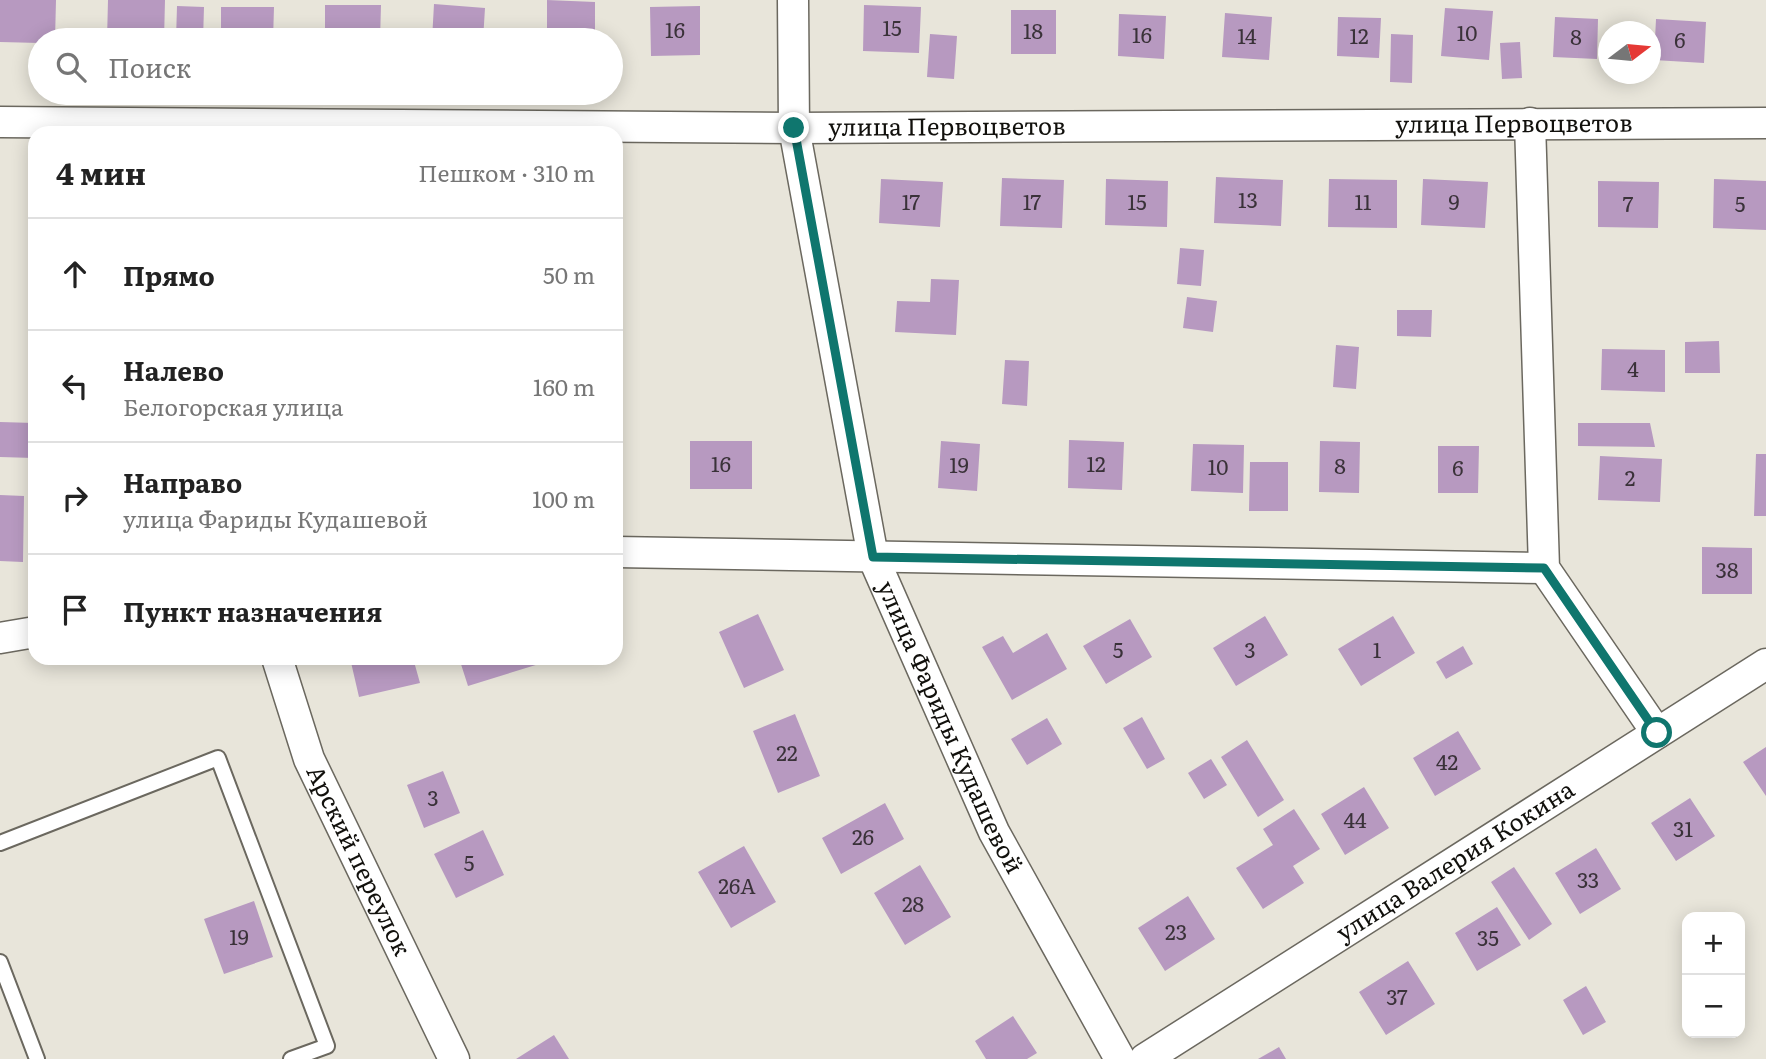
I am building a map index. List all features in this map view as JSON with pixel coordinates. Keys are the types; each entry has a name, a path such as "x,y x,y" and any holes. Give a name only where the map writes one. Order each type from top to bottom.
{"street":[{"name":"улица Фариды Кудашевой","path":"793,0 794,128 873,557 994,832 1120,1059"},
{"name":"улица Первоцветов","path":"0,122 529,126"},
{"path":"1530,123 1544,568 1657,733"},
{"name":"улица Первоцветов","path":"623,127 1766,123"},
{"path":"623,552 1544,568"},
{"path":"0,638 28,633"},
{"name":"улица Валерия Кокина","path":"1145,1059 1766,664"},
{"name":"Арский переулок","path":"279,665 309,760 454,1059"}],"lane":[{"path":"0,843 218,758 327,1046 291,1059"},
{"path":"0,962 37,1059"}],"building":[{"path":"0,0 56,0 55,28 28,28 28,43 0,42"},
{"path":"108,0 165,0 164,28 107,28"},
{"path":"547,0 595,2 595,28 547,28"},
{"path":"434,4 485,8 484,28 433,28"},
{"path":"325,5 381,5 380,28 325,28"},
{"path":"864,5 921,7 919,53 863,51"},
{"path":"177,6 204,7 203,28 176,28"},
{"path":"700,6 700,55 651,56 650,7"},
{"path":"221,7 274,7 273,28 221,28"},
{"path":"1445,8 1493,11 1489,60 1441,56"},
{"path":"1011,10 1056,10 1056,54 1011,54"},
{"path":"1225,13 1272,17 1269,60 1222,57"},
{"path":"1119,14 1166,16 1164,59 1118,56"},
{"path":"1338,17 1381,18 1379,58 1337,56"},
{"path":"1555,17 1598,19 1597,59 1553,57"},
{"path":"1656,19 1706,22 1704,63 1661,60 1661,21"},
{"path":"930,34 957,36 954,79 927,77"},
{"path":"1391,34 1413,35 1412,83 1390,82"},
{"path":"1520,42 1522,78 1502,79 1500,43"},
{"path":"1216,177 1283,180 1281,226 1214,223"},
{"path":"1002,178 1064,180 1062,228 1000,226"},
{"path":"881,179 943,182 940,227 879,223"},
{"path":"1106,179 1168,181 1167,227 1105,225"},
{"path":"1329,179 1397,180 1397,228 1328,227"},
{"path":"1423,179 1488,182 1485,228 1421,225"},
{"path":"1714,179 1766,181 1766,230 1713,228"},
{"path":"1598,181 1659,182 1658,228 1598,227"},
{"path":"1180,248 1204,250 1201,286 1177,284"},
{"path":"931,279 959,280 956,335 895,332 897,301 930,302"},
{"path":"1187,297 1217,301 1213,332 1183,328"},
{"path":"1397,310 1432,310 1431,337 1397,336"},
{"path":"1719,341 1720,373 1685,373 1685,342"},
{"path":"1336,345 1359,347 1356,389 1333,387"},
{"path":"1602,349 1665,350 1665,392 1601,390"},
{"path":"1005,360 1029,361 1027,406 1002,404"},
{"path":"0,422 28,423 28,458 0,457"},
{"path":"1578,423 1650,423 1655,447 1578,446"},
{"path":"1069,440 1124,442 1122,490 1068,488"},
{"path":"690,441 752,441 752,489 690,489"},
{"path":"941,441 980,444 977,491 938,488"},
{"path":"1320,441 1360,442 1359,493 1319,492"},
{"path":"1193,444 1244,445 1243,493 1191,491"},
{"path":"1438,446 1479,446 1478,493 1438,493"},
{"path":"1756,454 1766,454 1766,516 1754,516"},
{"path":"1600,456 1662,459 1660,502 1598,500"},
{"path":"1250,462 1288,462 1288,511 1249,511"},
{"path":"0,495 24,496 23,562 0,561"},
{"path":"1702,547 1752,548 1752,594 1702,594"},
{"path":"758,614 784,670 744,688 719,632"},
{"path":"1265,616 1288,655 1236,686 1213,648"},
{"path":"1393,616 1415,653 1361,686 1338,649"},
{"path":"1130,619 1152,657 1106,684 1083,646"},
{"path":"1047,633 1067,669 1012,700 982,647 1003,636 1013,653"},
{"path":"1463,646 1473,664 1446,679 1436,662"},
{"path":"352,665 415,665 420,683 359,697"},
{"path":"461,665 536,665 468,686"},
{"path":"795,714 820,776 778,793 753,731"},
{"path":"1142,717 1165,759 1147,769 1123,728"},
{"path":"1047,718 1062,744 1027,765 1011,739"},
{"path":"1458,731 1481,769 1435,796 1413,758"},
{"path":"1247,740 1284,800 1258,817 1221,757"},
{"path":"1766,747 1766,796 1743,762"},
{"path":"1211,759 1227,785 1204,799 1188,773"},
{"path":"443,771 460,813 424,828 407,785"},
{"path":"1364,787 1389,828 1345,855 1321,814"},
{"path":"1690,798 1715,836 1676,861 1651,823"},
{"path":"885,803 904,839 841,874 822,838"},
{"path":"1294,809 1320,849 1293,866 1304,883 1263,909 1236,868 1273,845 1263,829"},
{"path":"483,830 504,875 456,898 434,854"},
{"path":"744,846 776,902 731,928 698,872"},
{"path":"1596,848 1621,889 1580,914 1555,873"},
{"path":"920,865 951,917 905,945 874,893"},
{"path":"1514,867 1552,924 1529,940 1491,882"},
{"path":"1188,896 1215,939 1165,971 1138,928"},
{"path":"254,901 273,957 224,974 204,919"},
{"path":"1497,907 1521,945 1477,971 1455,933"},
{"path":"1408,961 1435,1004 1386,1035 1359,992"},
{"path":"1586,986 1606,1022 1583,1035 1563,1000"},
{"path":"1013,1016 1037,1053 1027,1059 986,1059 975,1041"},
{"path":"554,1035 569,1059 516,1059"},
{"path":"1279,1047 1286,1059 1258,1059"}],"route":[{"path":"794,128 873,557 1544,568 1657,733"}]}
